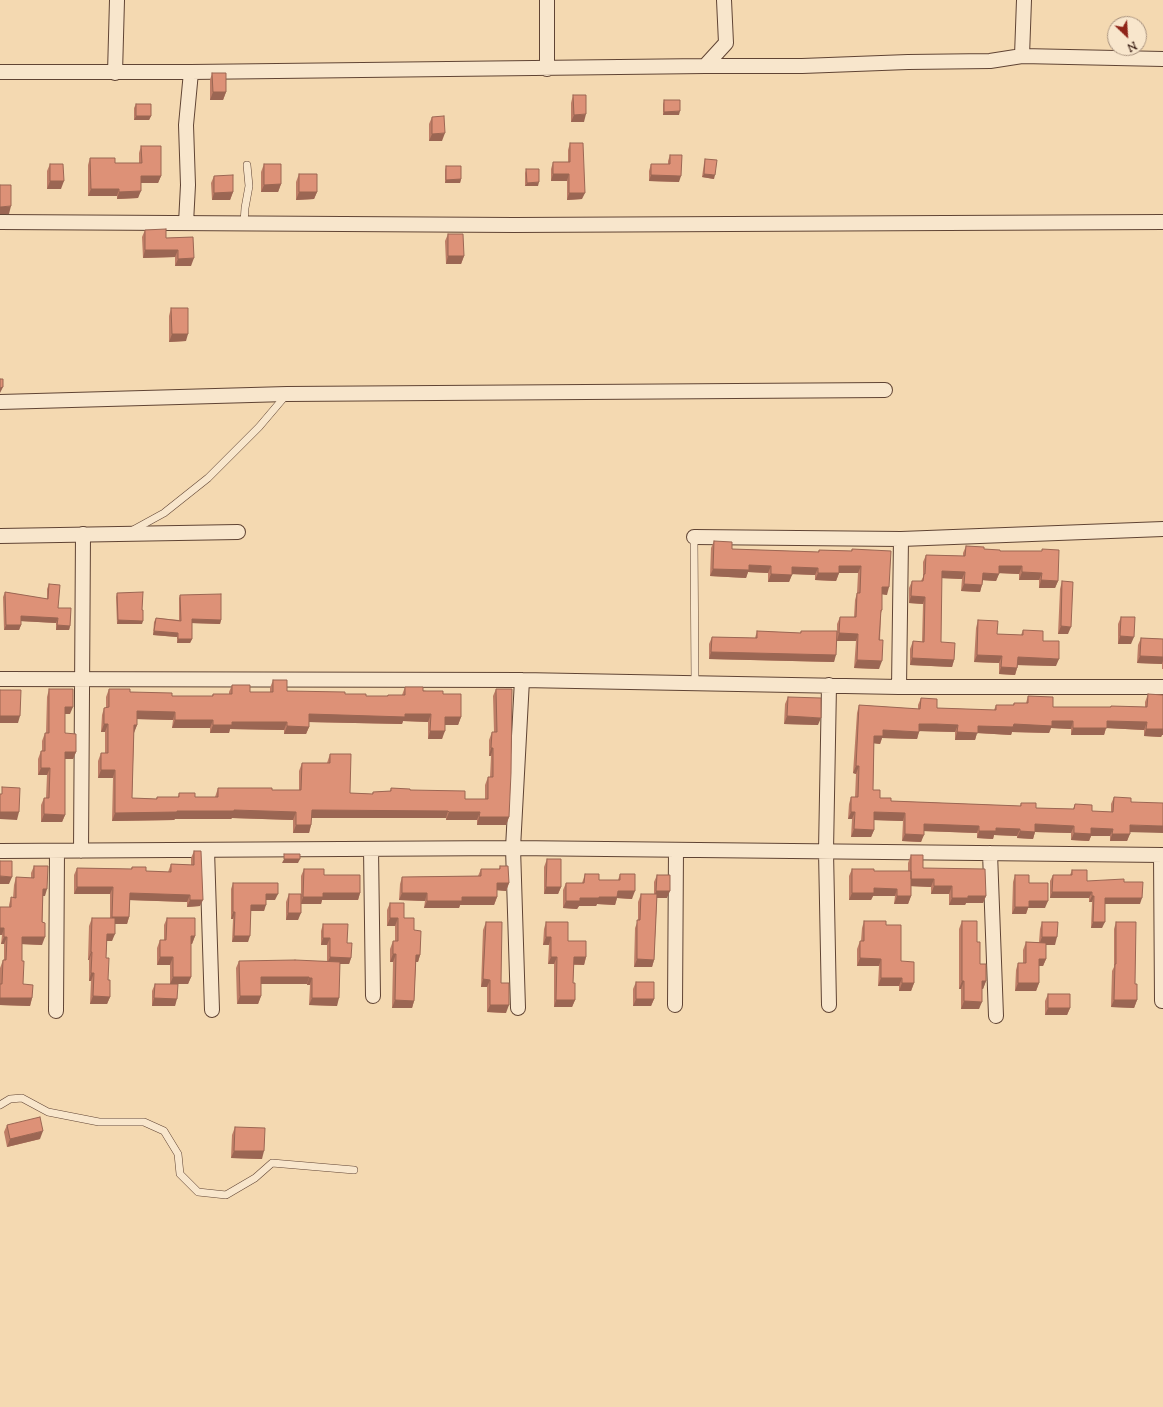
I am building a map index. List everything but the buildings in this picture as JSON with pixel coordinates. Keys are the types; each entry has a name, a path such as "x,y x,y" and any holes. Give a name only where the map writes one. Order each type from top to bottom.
{"street":[{"path":"116,73 117,0"},
{"path":"547,0 547,69"},
{"path":"705,66 726,43 724,0"},
{"path":"1022,56 1024,0"},
{"path":"0,72 116,73 802,66 990,61 1022,56 1163,59"},
{"path":"186,223 188,185 186,125 191,72"},
{"path":"0,222 522,225 1163,222"},
{"path":"0,402 287,394 885,390"},
{"path":"694,537 901,539 1163,529"},
{"path":"0,536 238,532"},
{"path":"81,851 83,534"},
{"path":"899,687 901,539"},
{"path":"0,679 522,680 695,682 899,687 1163,687"},
{"path":"518,1008 513,848 522,680"},
{"path":"829,685 826,851 829,1005"},
{"path":"0,851 513,848 1162,855 1162,1001"},
{"path":"371,849 373,996"},
{"path":"207,850 212,1010"},
{"path":"675,1005 676,850"},
{"path":"56,1011 57,851"},
{"path":"990,853 996,1016"}],"lane":[{"path":"244,223 249,186 247,165"},
{"path":"127,534 164,513 208,478 259,427 287,394"},
{"path":"694,537 695,682"},
{"path":"0,1105 10,1099 22,1098 48,1112 98,1122 144,1122 164,1131 178,1154 180,1174 198,1192 226,1195 255,1178 272,1163 354,1170"}]}
